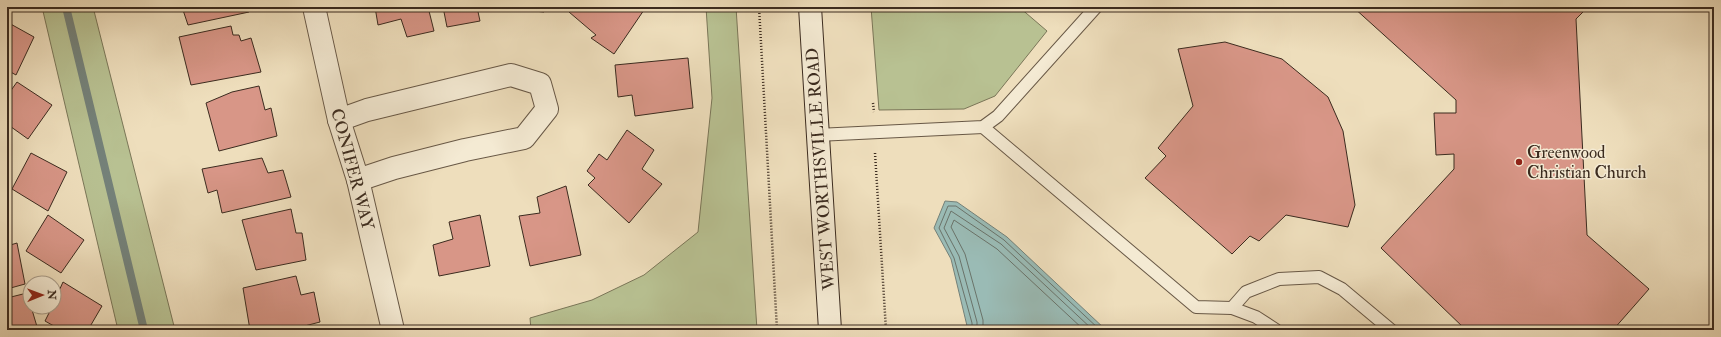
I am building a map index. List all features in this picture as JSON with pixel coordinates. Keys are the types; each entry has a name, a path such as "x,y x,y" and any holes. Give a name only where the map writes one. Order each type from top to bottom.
{"street":[{"name":"CONIFER WAY","path":"314,7 339,120 358,180 393,330"},
{"name":"WEST WORTHSVILLE ROAD","path":"810,7 830,330"},
{"path":"339,120 367,110 511,75 540,84 547,109 524,138 394,168 358,180"}],"lane":[{"path":"818,135 983,127 998,116 1096,7"},
{"path":"983,127 1196,307 1232,308 1256,317 1276,330"},
{"path":"1232,308 1246,292 1279,279 1319,277 1348,294 1391,330"}],"path":[{"path":"759,7 777,330"},
{"path":"876,160 886,330"}],"green space":[{"path":"42,7 93,7 175,330 118,330"},
{"path":"706,7 736,7 757,330 531,330 530,318 592,300 644,275 698,232 712,98"},
{"path":"871,7 1019,7 1047,31 995,96 964,109 879,110"}],"water":[{"path":"945,201 957,202 1007,237 1106,330 968,330 951,259 934,228"}],"building":[{"path":"182,7 247,7 249,12 188,25"},
{"path":"375,7 428,7 434,31 407,37 401,19 378,25"},
{"path":"443,7 477,7 480,21 447,27"},
{"path":"513,7 543,7 544,12 513,9"},
{"path":"573,7 646,7 614,54 591,38 596,35 569,12"},
{"name":"Greenwood Christian Church","path":"1353,7 1588,7 1576,19 1587,235 1649,289 1613,330 1466,330 1381,248 1454,169 1454,154 1436,155 1434,113 1456,113 1456,100"},
{"path":"7,22 34,37 16,75 7,70"},
{"path":"231,26 233,35 239,35 241,41 251,38 261,72 191,85 179,37"},
{"path":"1225,42 1282,59 1328,97 1343,131 1355,205 1348,227 1286,215 1259,241 1250,236 1232,254 1145,178 1166,156 1158,148 1193,106 1178,49"},
{"path":"688,58 693,108 635,116 632,95 618,97 615,65"},
{"path":"17,82 52,105 28,139 7,124 7,96"},
{"path":"259,86 265,110 271,108 277,136 219,151 206,103 232,92"},
{"path":"627,130 654,150 642,169 662,184 629,223 588,185 595,178 587,171 599,154 607,160"},
{"path":"31,153 67,172 48,211 12,189"},
{"path":"262,158 268,173 283,170 291,197 222,213 217,190 208,193 202,169"},
{"path":"566,186 581,255 530,266 519,216 540,213 537,197"},
{"path":"291,209 296,233 302,233 306,260 256,270 242,220"},
{"path":"48,215 84,240 61,273 26,251"},
{"path":"480,215 490,266 439,276 433,245 453,239 449,222"},
{"path":"17,243 23,275 22,275 22,285 7,289 7,246"},
{"path":"296,276 301,295 314,292 320,322 289,330 250,330 243,288"},
{"path":"63,282 102,306 88,330 61,330 45,321 48,315 62,315"},
{"path":"22,294 22,315 34,315 38,330 7,330 7,298"}],"waterway":[{"path":"66,7 144,330"}],"place":[{"name":"Greenwood Christian Church","path":"1519,162"}]}
